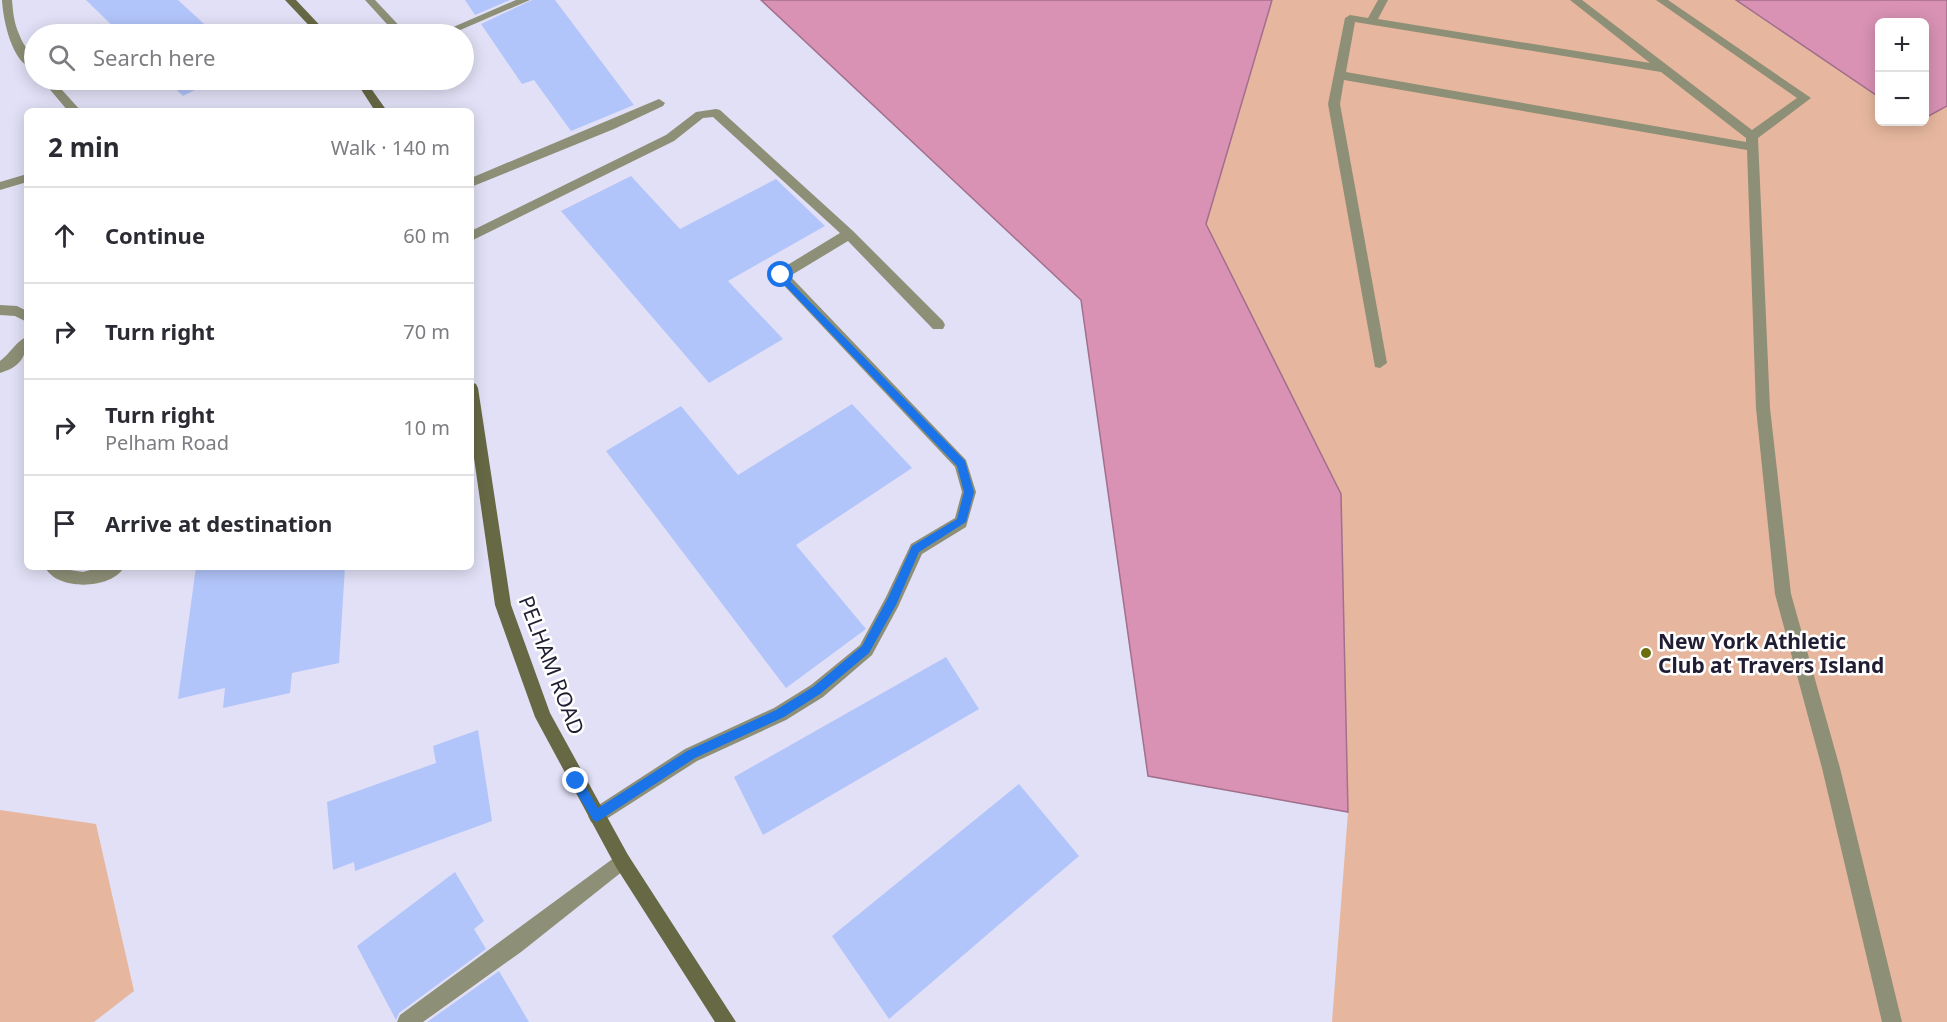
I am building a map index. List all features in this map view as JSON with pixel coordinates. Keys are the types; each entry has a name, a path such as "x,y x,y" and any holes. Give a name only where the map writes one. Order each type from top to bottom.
{"main road":[{"path":"290,0 313,24"},
{"path":"367,90 379,108"},
{"name":"PELHAM ROAD","path":"474,408 503,605 543,717 621,861 726,1022"}],"lane":[{"path":"7,0 9,24 17,46 24,54"},
{"path":"466,24 525,0"},
{"path":"1372,21 1383,0"},
{"path":"1575,0 1665,69 1753,142 1763,408 1783,594 1831,768 1892,1022"},
{"path":"1339,75 1753,142 1805,98 1661,0"},
{"path":"370,1 392,24"},
{"path":"1380,363 1334,104 1350,18 1665,69"},
{"path":"56,90 72,108"},
{"path":"474,182 610,126 659,102"},
{"path":"474,235 670,138 700,115 716,113 849,234 938,325"},
{"path":"0,186 24,179"},
{"path":"597,816 691,755 780,714 816,691 866,650 892,602 916,549 961,522 969,492 961,464 781,275 849,234"},
{"path":"0,310 17,311 24,315"},
{"path":"0,368 15,358 24,346"},
{"path":"56,570 60,575 71,579 85,580 109,570"},
{"path":"407,1022 514,945 621,861"}],"shaded area":[{"path":"761,0 1272,0 1206,224 1341,494 1348,812 1148,776 1081,300"},
{"name":"New York Athletic Club at Travers Island","path":"1272,0 1736,0 1875,94 1875,126 1929,126 1929,116 1947,106 1947,1022 1332,1022 1348,812 1206,224"},
{"path":"1736,0 1947,0 1947,106 1929,116 1929,18 1875,18 1875,94"},
{"path":"0,810 96,824 134,991 94,1022 0,1022"}],"building":[{"path":"86,0 178,0 204,24 111,24"},
{"path":"465,0 510,0 475,15"},
{"path":"532,0 555,0 634,105 571,131 534,80 522,84 481,24"},
{"path":"177,90 195,90 183,96"},
{"path":"631,176 680,229 776,179 825,226 728,281 783,339 709,383 561,211"},
{"path":"852,404 912,468 796,545 866,629 786,688 606,451 681,406 738,475"},
{"path":"196,570 345,570 339,663 292,673 290,693 223,708 225,688 178,699"},
{"path":"946,657 979,709 763,835 734,777"},
{"path":"478,730 492,821 355,871 354,862 333,870 327,802 436,763 433,746"},
{"path":"1019,784 1079,856 889,1019 832,936"},
{"path":"455,872 484,921 474,929 486,949 399,1013 396,1020 357,946"},
{"path":"499,971 529,1022 427,1022"}],"place":[{"name":"New York Athletic Club at Travers Island","path":"1646,653"}],"route":[{"path":"576,781 597,816 691,755 780,714 816,691 866,650 892,602 916,549 961,522 969,492 961,464 781,275"}]}
